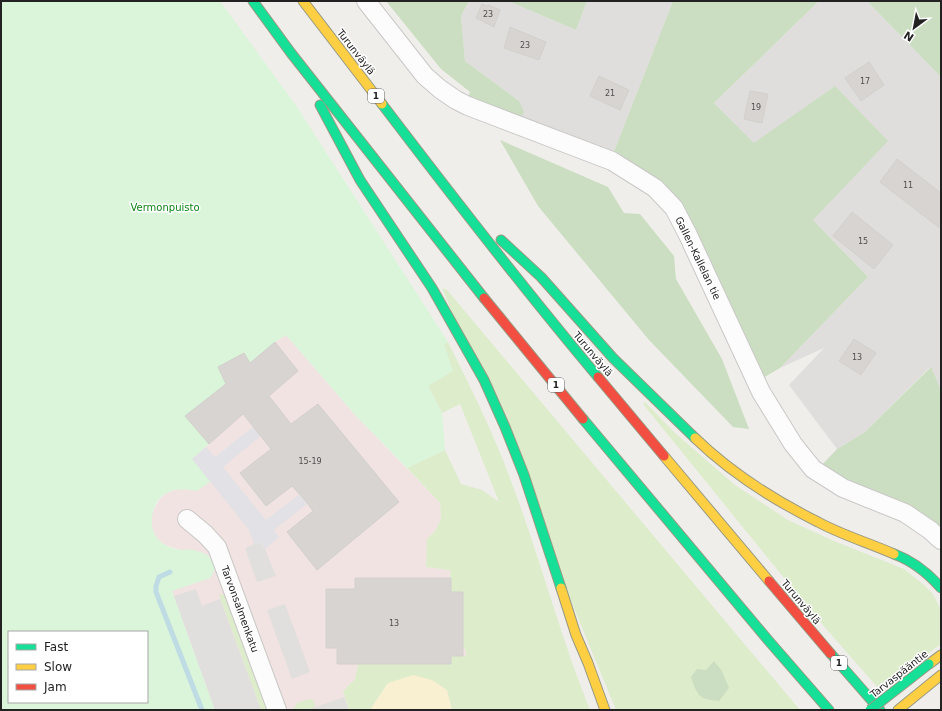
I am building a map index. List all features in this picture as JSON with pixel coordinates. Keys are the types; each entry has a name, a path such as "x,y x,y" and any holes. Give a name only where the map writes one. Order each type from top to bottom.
{"main road":[{"name":"1","path":"253,1 291,53 513,335 768,640 829,710"},
{"name":"Turunväylä","path":"303,1 449,192 562,334 793,609 880,710"},
{"path":"291,53 360,180 432,288 484,380 524,475 576,636 588,663 605,710"},
{"path":"449,192 541,277 613,358 699,442 722,462 771,496 819,523 897,555 914,564 930,576 941,588"},
{"name":"Tarvaspääntie","path":"870,710 941,655"},
{"path":"898,710 940,676"}],"street":[{"name":"Gallen-Kallelan tie","path":"366,1 425,76 456,100 468,106 612,161 655,188 674,208 761,392 793,444 813,469 843,488 905,513 930,530 941,540"},
{"name":"Tarvonsalmenkatu","path":"187,519 205,534 217,547 277,710"}],"shaded area":[{"path":"469,1 508,1 576,30 587,1 673,1 613,154 519,120 519,101 465,61 461,16"},
{"path":"819,1 867,1 941,77 941,390 930,367 865,432 837,449 789,385 824,348 780,368 868,277 813,220 835,86 754,144 714,103"},
{"path":"286,335 357,417 440,503 441,518 436,530 427,539 426,567 450,570 451,578 463,592 463,649 466,649 466,656 451,664 358,664 355,679 343,691 349,710 215,710 171,591 210,578 191,550 181,550 162,544 154,534 152,527 152,513 160,499 166,493 178,489 188,488 197,491 192,459 209,444 185,416 218,367 244,353 250,363 275,342"},
{"path":"253,427 261,436 223,467 266,520 300,494 307,504 274,530 279,537 265,549 259,542 254,544 249,530 192,459 206,447 215,457"},
{"path":"259,542 265,549 276,576 257,582 245,548"},
{"path":"196,589 202,606 220,599 261,710 215,710 174,596"},
{"path":"285,604 310,672 292,679 267,610"},
{"path":"344,697 349,710 307,710 316,707"}],"green space":[{"name":"Vermonpuisto","path":"1,1 220,1 297,107 448,342 444,344 453,371 428,386 442,413 445,450 407,468 357,417 286,335 275,342 250,363 244,353 219,367 226,384 185,416 209,444 192,459 211,481 197,491 179,489 170,491 162,496 153,510 152,527 160,541 170,547 181,550 199,551 212,559 214,563 214,572 210,578 172,591 215,710 1,710"},
{"path":"386,1 469,1 461,16 465,61 519,101 524,112 519,120 467,100 470,92 441,69"},
{"path":"508,1 587,1 576,30"},
{"path":"673,1 819,1 714,103 754,143 835,86 888,141 813,220 868,277 780,368 761,379 669,189 613,154"},
{"path":"867,1 941,1 941,77"},
{"path":"500,140 608,187 624,213 640,214 674,256 676,279 722,359 749,429 733,427 649,340 538,206"},
{"path":"442,288 447,290 800,710 616,710"},
{"path":"448,342 483,414 507,470 590,710 452,710 447,690 388,683 370,710 349,710 343,691 355,679 358,664 451,664 451,656 466,656 466,649 463,649 463,592 451,592 450,570 426,567 427,539 436,530 441,518 440,503 407,468 445,450 461,484 482,490 499,502 460,404 442,413 428,386 444,344"},
{"path":"931,367 941,390 941,529 915,509 840,477 821,466 837,449 865,432"},
{"path":"645,402 675,433 735,485 788,520 834,541 904,569 924,585 933,594 941,610 941,644 879,689 814,615 643,404"},
{"path":"222,594 226,596 268,710 261,710 219,595"},
{"path":"714,661 722,671 729,688 719,701 700,696 691,677 697,669 706,670"},
{"path":"309,699 313,700 316,707 307,710 295,710 294,708 297,703"}],"sand":[{"path":"413,675 432,680 447,690 452,710 370,710 388,683"}],"building":[{"path":"482,4 500,10 494,27 476,18"},
{"path":"510,27 546,42 539,60 504,48"},
{"path":"869,62 884,85 861,101 845,78"},
{"path":"599,76 629,90 620,110 590,96"},
{"path":"750,91 768,94 762,123 744,119"},
{"path":"897,159 941,193 941,229 880,182"},
{"path":"852,212 893,245 874,269 833,236"},
{"path":"854,339 876,353 861,375 839,361"},
{"path":"275,342 298,371 269,396 291,424 318,404 399,502 317,570 287,532 313,511 304,499 292,486 266,506 240,473 271,449 243,414 209,444 185,416 226,384 218,367 244,353 250,363"},
{"path":"355,578 451,578 451,592 463,592 463,656 451,656 451,664 337,664 337,648 326,648 326,589 355,589"}],"waterway":[{"path":"170,572 159,577 156,592 202,710"}],"traffic: fast":[{"path":"253,1 291,53 484,298"},
{"path":"382,104 488,242 598,377"},
{"path":"320,105 360,180 432,288 484,380 524,475 561,588"},
{"path":"501,240 541,277 613,358 695,438"},
{"path":"583,419 768,640 829,710"},
{"path":"894,554 908,560 920,568 941,588"},
{"path":"831,654 880,710"},
{"path":"870,710 929,664"}],"traffic: slow":[{"path":"303,1 382,104"},
{"path":"695,438 723,463 785,505 836,531 894,554"},
{"path":"664,456 769,581"},
{"path":"561,588 576,635 605,710"},
{"path":"929,664 941,655"},
{"path":"898,710 941,675"}],"traffic: jam":[{"path":"484,298 583,419"},
{"path":"598,377 664,456"},
{"path":"769,581 831,654"}]}
